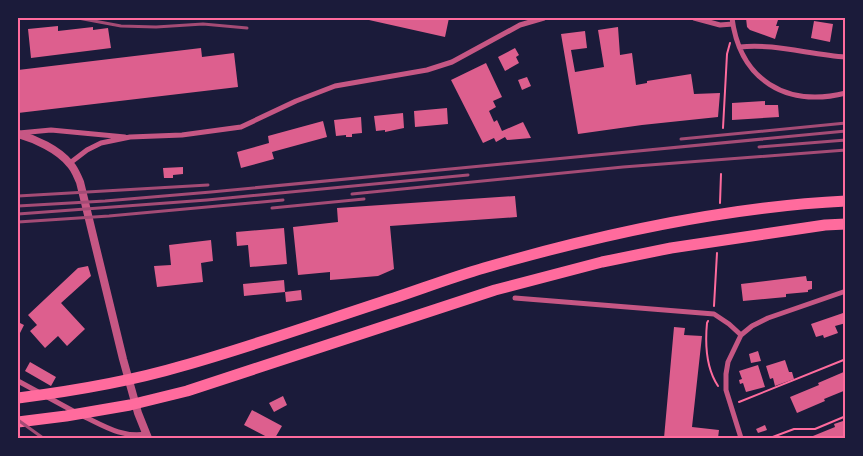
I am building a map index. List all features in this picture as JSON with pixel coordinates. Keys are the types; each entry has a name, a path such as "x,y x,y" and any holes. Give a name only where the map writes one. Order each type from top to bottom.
{"highway":[{"path":"18,398 122,381 172,369 276,337 482,268 594,239 663,224 747,211 846,200"},
{"path":"18,422 130,405 187,390 495,290 602,262 671,248 846,224"}],"street":[{"path":"18,133 50,130 130,137 182,135 241,127 296,101 335,86 427,70 452,62 520,25 544,18"},
{"path":"694,18 720,25 733,24"},
{"path":"732,18 740,47 748,63 759,76 774,87 790,94 810,98 830,97 846,93"},
{"path":"740,47 760,45 846,58"},
{"path":"18,133 48,146 70,163 80,182 123,359 138,413 147,436 119,433 62,406 18,380"},
{"path":"70,163 87,150 101,143 130,137"},
{"path":"740,438 726,390 726,374 731,355 741,335 752,326 768,318 846,291"},
{"path":"515,298 714,314 741,335"}],"path":[{"path":"723,128 728,54 730,43 736,35"},
{"path":"714,314 707,323 705,346 715,382 720,390"},
{"path":"730,406 846,359"},
{"path":"770,438 794,429 815,429 846,416"}],"building":[{"path":"360,18 449,18 445,37"},
{"path":"746,18 773,18 778,20 776,26 779,26 775,39 750,30 747,27"},
{"path":"814,21 833,24 830,42 811,38"},
{"path":"58,26 58,31 93,27 93,30 108,28 111,48 31,58 28,29"},
{"path":"618,27 620,55 632,53 636,85 647,83 647,81 691,74 694,94 720,93 718,117 578,134 561,34 585,31 587,48 571,50 575,72 604,67 598,30"},
{"path":"201,48 202,57 234,53 238,87 18,113 18,70"},
{"path":"515,48 519,55 516,57 519,63 505,71 498,57"},
{"path":"486,63 502,97 493,101 496,107 489,111 494,122 497,120 502,131 523,122 531,138 507,140 505,137 496,142 494,138 483,143 451,80"},
{"path":"527,77 531,86 522,90 518,80"},
{"path":"765,101 765,105 778,105 779,117 732,120 732,103"},
{"path":"447,108 448,124 415,127 414,111"},
{"path":"403,113 404,128 385,132 385,130 376,131 374,116"},
{"path":"361,117 362,133 352,134 352,137 346,137 346,135 336,136 334,120"},
{"path":"323,121 327,137 272,152 274,159 241,168 237,152 269,143 268,136"},
{"path":"183,167 183,174 173,175 173,178 164,178 163,168"},
{"path":"515,196 517,217 390,226 394,269 378,276 330,280 330,272 298,275 293,227 338,222 337,208"},
{"path":"284,228 287,264 250,267 248,245 237,246 236,232"},
{"path":"211,240 213,261 201,263 203,282 157,287 154,266 171,265 169,245"},
{"path":"88,266 91,276 61,303 85,329 67,346 58,336 45,348 30,331 37,325 28,315 78,268"},
{"path":"806,276 807,281 812,281 812,289 808,290 808,292 786,294 786,297 743,301 741,284"},
{"path":"284,280 285,292 244,296 243,284"},
{"path":"301,290 302,300 286,302 285,292"},
{"path":"846,312 846,323 835,326 838,333 824,338 823,335 816,337 811,324"},
{"path":"18,322 24,325 18,337"},
{"path":"674,327 685,328 684,335 702,336 692,427 719,430 718,438 664,438"},
{"path":"758,351 761,361 751,363 749,354"},
{"path":"785,360 789,372 792,372 794,379 775,386 773,378 770,379 766,366"},
{"path":"30,362 56,377 51,386 25,371"},
{"path":"758,365 765,387 746,392 743,383 740,384 739,380 742,379 739,371"},
{"path":"846,371 846,390 797,413 790,397"},
{"path":"283,396 287,405 274,412 269,403"},
{"path":"252,410 282,426 275,438 269,438 244,425"},
{"path":"846,420 846,438 808,438 835,427 834,424"},
{"path":"765,425 767,430 758,433 756,429"}],"railway":[{"path":"78,18 121,26 156,27 203,24 247,28"},
{"path":"681,139 846,123"},
{"path":"18,206 211,192 846,131"},
{"path":"759,147 846,140"},
{"path":"352,194 623,167 846,150"},
{"path":"18,214 207,200 468,175"},
{"path":"18,196 208,185"},
{"path":"272,208 364,199"},
{"path":"18,222 109,216 283,200"},
{"path":"18,420 43,438"}]}
